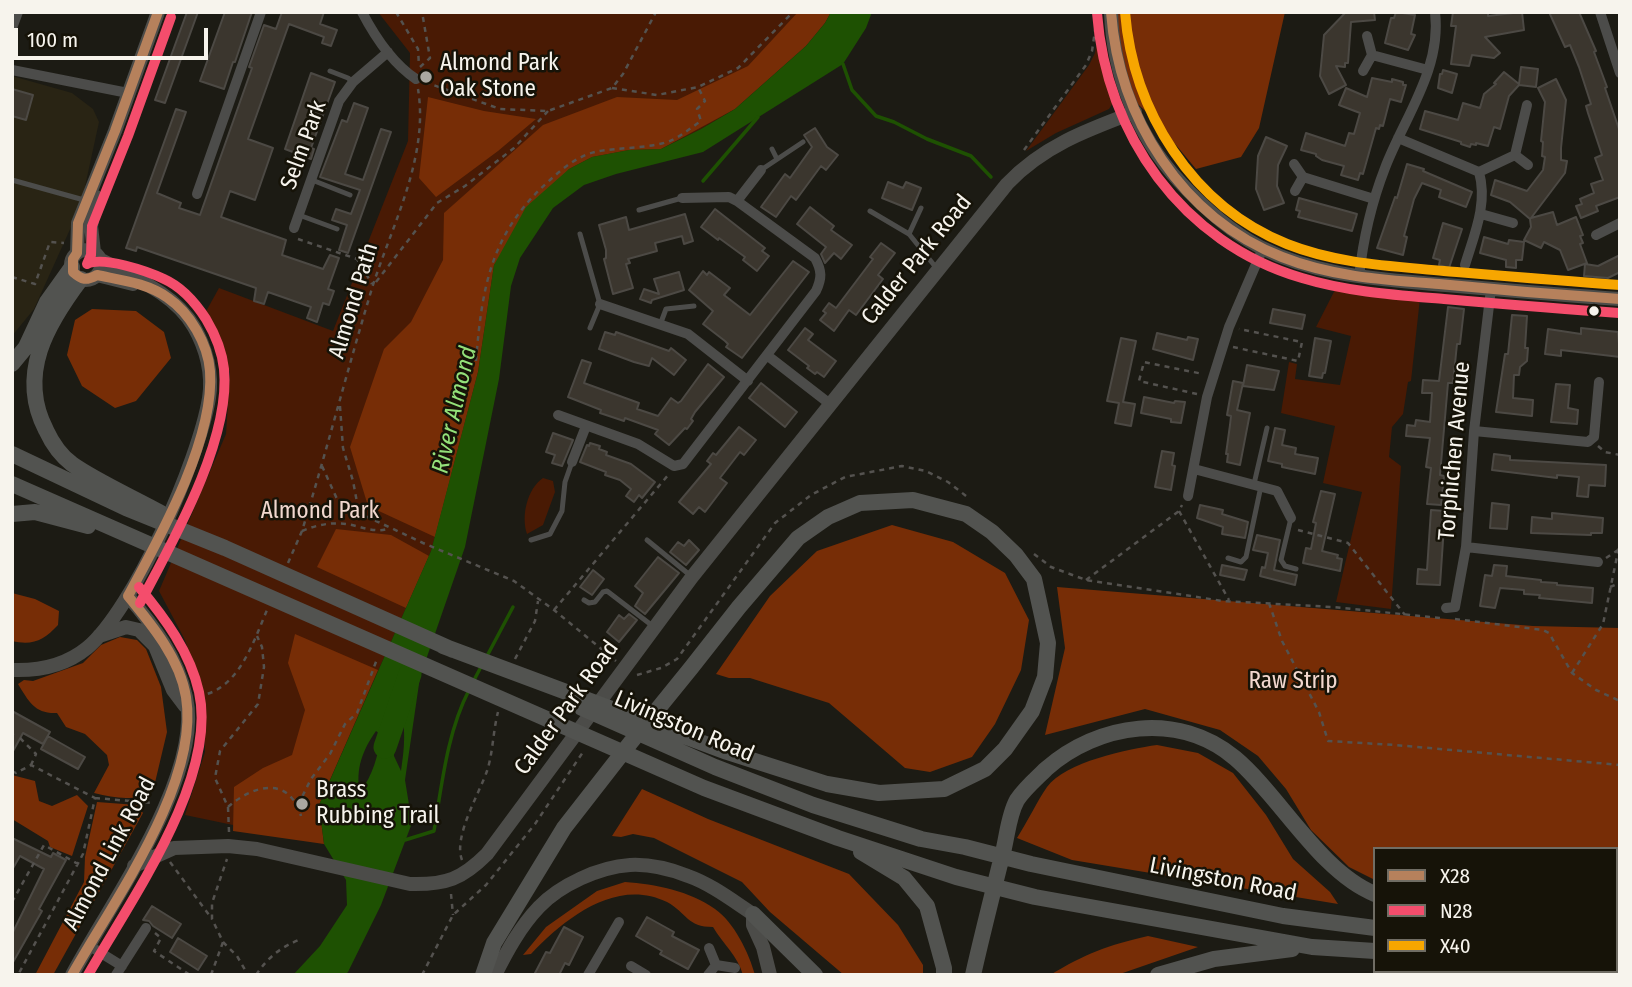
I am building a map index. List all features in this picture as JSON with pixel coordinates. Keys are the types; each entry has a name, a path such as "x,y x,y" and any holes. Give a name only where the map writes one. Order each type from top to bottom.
{"main road":[{"path":"12,364 26,347 47,302 81,264 78,223 90,202 158,12"},
{"path":"1112,18 1119,66 1149,144 1213,216 1263,248 1311,267 1359,277 1620,299"},
{"name":"Calder Park Road","path":"228,846 257,849 410,884 432,885 468,872 487,854 692,577 1007,184 1033,159 1083,131 1135,112"},
{"path":"81,264 101,268 91,226 90,202"},
{"path":"12,670 51,667 86,649 99,636 128,596 176,498 197,444 209,397 209,370 204,349 184,312 167,296 97,256 83,251 81,264 49,326 36,364 32,388 37,414 54,446 72,464 128,502"},
{"path":"81,264 167,296"},
{"name":"Livingston Road","path":"12,454 128,502 715,767 865,822 921,839 1031,864 1283,916 1373,928"},
{"name":"Livingston Road","path":"12,484 704,788 838,838 956,877 1035,897 1312,947 1373,951"},
{"path":"443,646 727,752 827,784 879,793 944,789 985,769 1005,749 1032,711 1045,677 1048,643 1034,579 1016,555 992,532 966,514 913,500 860,503 828,517 798,538 739,607 564,828 494,943 483,975"},
{"path":"12,514 35,512 114,531"},
{"name":"Almond Link Road","path":"72,975 158,819 178,774 185,749 191,703 186,697 173,659 155,626 128,596"},
{"path":"99,636 126,627 139,630 155,646 173,690 191,703"},
{"path":"973,975 1017,801 1032,782 1054,762 1100,736 1128,729 1154,727 1182,732 1208,741 1234,757 1275,798 1328,861 1373,893"},
{"path":"838,838 904,878 927,906 944,975"},
{"path":"134,866 174,848 228,846"},
{"path":"495,975 512,942 539,906 566,887 594,873 629,865 660,867 690,876 753,914 815,975"},
{"path":"753,914 753,925 763,947 769,975"},
{"path":"1158,975 1214,959 1312,947"}],"street":[{"path":"12,28 18,12"},
{"path":"197,194 261,12"},
{"path":"362,12 372,32 400,66 417,74"},
{"path":"1359,277 1363,243 1374,199 1428,70 1434,43 1435,12"},
{"path":"1600,12 1619,66"},
{"path":"1363,71 1372,55 1367,36"},
{"name":"Selm Park","path":"294,228 338,101 353,82 388,52"},
{"path":"1372,55 1428,70"},
{"path":"12,69 128,93"},
{"path":"1515,155 1527,105"},
{"path":"1398,138 1479,172 1515,155"},
{"path":"1515,155 1528,165"},
{"path":"1294,164 1303,177 1374,199"},
{"path":"737,201 761,170"},
{"path":"1465,265 1481,214 1482,182 1479,172"},
{"path":"1295,191 1303,177"},
{"path":"558,415 638,444 674,466 683,464 816,291 821,281 821,270 815,258 737,201 729,197 682,198"},
{"path":"1481,214 1513,223"},
{"path":"1597,235 1620,223"},
{"path":"1188,496 1213,376 1229,327 1263,248"},
{"name":"Torphichen Avenue","path":"1446,608 1455,607 1466,547 1474,431 1491,289"},
{"path":"600,304 688,334 748,381"},
{"path":"768,356 830,404"},
{"path":"1474,431 1588,442 1592,440 1599,382"},
{"path":"572,462 586,426"},
{"path":"1194,469 1277,491 1291,518"},
{"path":"1466,547 1598,562"},
{"path":"587,975 619,922"},
{"path":"88,945 119,971 146,928"},
{"path":"709,948 716,965"},
{"path":"716,965 735,968"},
{"path":"708,975 716,965"},
{"path":"631,966 646,975"}],"lane":[{"path":"330,71 353,82"},
{"path":"761,170 803,142"},
{"path":"772,149 777,159"},
{"path":"12,180 90,202"},
{"path":"312,180 350,195"},
{"path":"639,210 682,198"},
{"path":"909,234 921,208"},
{"path":"870,211 909,234 938,270"},
{"path":"299,215 337,229"},
{"path":"580,234 600,304 590,328"},
{"path":"660,325 666,309 694,306"},
{"path":"1228,558 1241,562 1246,557 1266,428"},
{"path":"531,540 550,534 556,523 562,511 565,482 572,462"},
{"path":"1291,518 1281,560 1285,566 1296,569"},
{"path":"647,540 692,577"},
{"path":"584,600 595,602 607,591 654,627"}],"path":[{"name":"Almond Path","path":"391,528 382,532 328,523 302,531 373,286 418,144 418,49 396,12"},
{"path":"422,12 430,58 417,74 500,109 548,111 612,88 657,95 698,87 738,68 793,12"},
{"path":"612,88 623,74 656,12"},
{"path":"1018,158 1086,65 1092,51 1096,24 1112,18"},
{"path":"476,362 484,288 496,252 517,214 568,164 593,152 672,141 701,121 697,109 705,101 698,87"},
{"path":"294,228 292,237 357,260 373,286 437,203 465,186 514,148 548,111"},
{"path":"12,277 36,285 50,242 81,264"},
{"path":"1223,345 1298,361 1302,342 1229,327"},
{"path":"1207,397 1139,381 1144,362 1213,376"},
{"path":"340,405 343,448 354,481 359,513"},
{"path":"1592,440 1605,452 1620,455"},
{"path":"554,610 668,477 674,466"},
{"path":"631,682 637,675 661,668 677,659 775,523 811,495 845,477 902,466 926,471 948,482 978,505"},
{"path":"322,467 337,499 359,513 468,564 514,582 554,610 624,667"},
{"path":"1086,580 1179,511 1188,496"},
{"path":"1179,511 1229,601"},
{"path":"1291,518 1294,529 1348,543 1405,615"},
{"path":"1572,673 1603,624 1620,542"},
{"path":"1029,550 1051,567 1086,580 1229,601 1332,607 1543,630 1549,633 1572,673 1596,690 1620,701"},
{"path":"1610,587 1620,583"},
{"path":"513,664 536,621 539,600"},
{"path":"1269,603 1282,641 1319,712 1328,741 1620,765"},
{"path":"191,703 224,687 240,668 256,636 262,647 264,667 258,704 220,751 215,778 228,807 228,846 226,862 212,903 212,919"},
{"path":"298,805 345,724 357,713 374,664 381,654"},
{"path":"468,872 460,856 463,833 488,769 500,702"},
{"path":"12,771 16,773 31,765 36,754 20,738"},
{"path":"422,975 453,915 486,886 535,824 585,748"},
{"path":"31,765 96,798 153,803"},
{"path":"228,807 240,796 262,788 279,789 292,795 301,816"},
{"path":"18,975 83,854 96,798"},
{"path":"12,902 44,845 78,864"},
{"path":"163,852 212,919 223,942 237,956 248,975"},
{"path":"449,881 453,915"},
{"path":"146,928 162,937 153,951 190,975"},
{"path":"256,975 268,957 285,945 301,939"},
{"path":"211,975 223,942"}],"shaded area":[{"path":"831,12 872,12 866,28 843,64 703,152 584,185 553,208 520,258 511,286 499,379 465,547 420,677 405,780 412,823 381,905 348,972 345,975 293,975 320,946 347,905 346,880 324,844 319,805 431,551 478,372 494,265 526,207 569,169 592,157 629,150 661,149 735,109 806,46","holes":["396,696 404,733 401,771 394,756","376,731 381,735 376,758 372,772 360,792 361,760"]},
{"path":"12,76 72,93 93,109 99,122 81,205 34,309 12,336"}],"green space":[{"name":"Almond Park","path":"378,12 831,12 735,109 661,149 526,207 431,551 319,805 324,844 185,815 205,752 203,689 184,638 159,591 226,434 230,372 204,315 219,288 333,331 408,141 410,53"},
{"path":"798,12 831,12 806,46 735,109 661,149 629,150 592,157 569,169 494,265 478,372 435,537 368,506 350,447 384,349 411,322 443,260 444,213 543,125 617,97 677,100 748,66"},
{"path":"1111,12 1285,12 1259,128 1241,157 1196,169 1156,121 1127,94"},
{"path":"1099,28 1102,28 1115,92 1114,101 1109,109 1056,133 1026,151 1089,65 1095,53"},
{"path":"428,97 484,111 536,119 436,197 419,178"},
{"path":"1338,284 1420,298 1411,381 1408,382 1403,414 1392,427 1389,457 1401,466 1391,609 1336,602 1362,492 1323,483 1335,426 1281,413 1289,362 1297,364 1295,379 1340,385 1351,336 1316,327"},
{"path":"92,309 136,311 164,332 171,358 136,401 115,408 82,386 67,355 75,320"},
{"path":"543,478 553,481 555,492 543,525 527,534 525,511 529,496"},
{"path":"892,525 953,542 1005,573 1029,620 1021,670 995,724 972,757 930,772 905,768 829,703 750,678 729,678 716,674 770,596 817,551"},
{"path":"336,529 391,535 429,556 406,608 317,567"},
{"name":"Raw Strip","path":"1057,587 1533,626 1620,628 1620,910 1618,847 1373,847 1373,879 1349,867 1311,830 1286,789 1258,756 1220,730 1145,709 1045,735 1065,648"},
{"path":"12,593 35,599 59,611 58,625 38,640 26,643 12,641"},
{"path":"295,634 378,670 319,805 324,844 233,831 234,787 263,768 292,755 305,710 288,663"},
{"path":"120,637 137,640 146,649 161,687 167,732 153,791 131,798 94,793 109,765 107,755 85,734 66,727 57,713 49,713 33,706 18,684 83,663 101,645"},
{"path":"1157,745 1198,753 1233,773 1266,815 1293,859 1330,892 1338,904 1072,860 1017,838 1047,787 1068,770 1098,758"},
{"path":"12,775 35,781 39,801 52,806 77,795 88,806 72,856 50,847 48,841 12,819"},
{"path":"642,789 708,819 849,874 898,925 923,965 923,975 844,975 770,912 742,882 654,838 633,834 612,836"},
{"path":"97,802 137,805 143,813 53,975 35,975 84,882 85,857"},
{"path":"625,882 672,890 695,897 715,909 740,939 755,975 743,975 734,956 713,927 698,925 674,906 648,896 610,898 592,906 559,928 531,954 523,955 546,927 597,891"},
{"path":"1148,936 1198,947 1117,975 1050,975 1097,951"}],"building":[{"path":"187,12 198,12 165,103 155,100"},
{"path":"225,12 252,12 224,89 200,81"},
{"path":"282,12 324,12 320,24 337,30 331,46 322,43 324,37 289,24 248,139 273,148 255,200 230,191 221,217 286,240 282,255 323,269 330,255 339,258 328,289 334,291 329,305 323,303 317,322 307,318 311,307 268,292 264,304 254,301 256,288 137,247 136,251 126,248 176,109 186,112 157,193 181,203 179,208 200,215 252,68 249,67 264,25 276,29"},
{"path":"1346,12 1374,12 1375,20 1351,22 1348,63 1345,63 1345,67 1336,66 1346,85 1329,94 1320,76 1324,35"},
{"path":"1396,12 1415,15 1411,34 1415,35 1408,50 1385,43 1391,18 1394,18"},
{"path":"1453,12 1488,12 1488,16 1522,12 1524,30 1485,37 1500,53 1494,58 1472,55 1469,66 1451,64 1456,26 1451,26"},
{"path":"1549,12 1579,12 1596,51 1594,52 1620,132 1620,197 1596,206 1598,211 1581,218 1576,206 1582,204 1580,199 1594,193 1591,184 1603,180 1595,158 1602,155 1586,106 1591,104 1579,67 1570,45 1565,47"},
{"path":"1521,67 1538,69 1536,87 1519,85 1509,96 1500,129 1494,127 1488,146 1476,143 1470,147 1420,129 1425,111 1458,120 1463,103 1480,108 1484,94 1496,84 1494,83 1504,72 1519,84"},
{"path":"1443,70 1457,74 1452,93 1438,88"},
{"path":"311,73 335,82 311,148 314,149 311,159 285,149"},
{"path":"1372,78 1392,82 1392,79 1406,85 1401,102 1390,99 1383,126 1376,128 1363,174 1360,173 1358,180 1341,175 1344,166 1301,150 1306,133 1345,146 1349,133 1354,134 1360,113 1339,105 1346,88 1367,97"},
{"path":"1556,79 1566,100 1561,148 1561,160 1567,161 1565,173 1531,218 1553,212 1557,225 1576,217 1583,235 1580,236 1583,243 1580,244 1587,263 1568,270 1560,250 1544,242 1541,248 1524,240 1531,227 1530,219 1510,202 1491,195 1495,180 1527,191 1543,170 1545,157 1542,156 1541,141 1545,102 1538,88"},
{"path":"12,89 33,95 26,120 12,116"},
{"path":"354,103 368,108 345,174 363,180 381,129 391,132 348,253 339,250 347,225 332,220 336,209 351,214 360,190 320,177 342,120 347,122"},
{"path":"815,128 827,147 838,155 826,170 821,166 796,200 791,196 776,217 761,207 785,174 790,178 812,147 804,135"},
{"path":"1266,137 1287,146 1278,165 1277,186 1284,203 1264,210 1256,189 1258,156"},
{"path":"1407,164 1424,169 1423,171 1472,192 1466,207 1439,197 1441,190 1422,183 1414,199 1404,236 1407,237 1403,255 1377,248"},
{"path":"888,182 903,188 906,182 921,188 912,210 882,198"},
{"path":"1299,198 1357,214 1352,231 1298,217 1300,211 1296,210"},
{"path":"810,207 834,226 831,230 852,245 841,259 834,253 825,263 821,254 826,247 797,224"},
{"path":"715,209 765,248 762,251 769,256 757,271 743,260 745,257 701,227"},
{"path":"685,214 693,241 684,244 682,236 655,243 657,251 628,259 630,263 626,264 633,288 613,294 599,225 626,217 629,230"},
{"path":"1443,223 1462,229 1449,268 1439,265 1440,260 1433,258"},
{"path":"1484,237 1508,244 1509,240 1524,242 1522,260 1516,260 1516,268 1506,267 1506,260 1480,253"},
{"path":"881,243 895,253 878,275 883,279 856,315 849,310 834,331 820,320 826,313 823,311 829,303 836,308 873,259 870,257"},
{"path":"1620,255 1620,272 1608,278 1584,276 1585,264 1598,266"},
{"path":"793,261 809,272 742,358 726,347 728,344 703,324 713,311 689,290 703,271 707,275 709,272 730,288 724,295 750,315"},
{"path":"679,272 684,290 652,300 651,303 640,299 644,289 659,294 654,279"},
{"path":"1448,307 1464,309 1453,383 1448,383 1440,475 1444,476 1441,505 1427,504 1431,468 1426,467 1430,438 1406,436 1407,425 1415,426 1416,420 1430,422 1432,393 1422,393 1423,380 1439,381"},
{"path":"1273,309 1305,315 1302,329 1270,323"},
{"path":"1512,315 1527,316 1525,348 1528,348 1527,361 1520,367 1519,375 1514,375 1513,398 1533,400 1532,416 1496,412 1505,354 1508,354"},
{"path":"805,328 813,334 808,340 836,361 824,377 807,368 809,366 788,350"},
{"path":"1581,328 1618,332 1620,357 1561,350 1561,356 1545,354 1548,329 1581,334"},
{"path":"605,332 615,335 616,332 669,351 671,348 686,360 674,375 652,358 649,366 634,362 599,349"},
{"path":"1157,333 1187,340 1188,337 1198,339 1193,360 1153,349"},
{"path":"1121,338 1136,341 1123,402 1135,404 1131,426 1115,423 1119,403 1107,401"},
{"path":"1315,338 1331,341 1322,378 1309,376"},
{"path":"582,360 591,363 584,383 639,403 637,409 658,416 671,398 678,403 681,401 708,364 724,377 695,412 687,429 669,445 655,434 658,430 625,418 624,421 600,413 601,410 568,397"},
{"path":"1247,365 1279,371 1274,390 1243,386"},
{"path":"1233,381 1243,383 1237,410 1250,413 1240,465 1227,462 1226,454 1231,416 1227,415"},
{"path":"761,383 797,412 785,427 749,398"},
{"path":"1556,384 1570,385 1568,408 1578,410 1577,424 1551,422"},
{"path":"1144,397 1174,403 1185,402 1181,423 1141,413"},
{"path":"739,427 756,440 744,455 740,452 720,478 727,483 705,512 699,507 693,514 679,502 711,464 707,461 713,453 716,455"},
{"path":"1275,428 1285,430 1282,445 1296,448 1295,454 1318,458 1315,474 1268,461"},
{"path":"553,433 573,440 562,466 552,463 555,455 546,452"},
{"path":"590,443 600,446 599,449 607,452 606,455 631,464 655,482 642,498 639,495 634,502 626,496 631,489 620,480 580,462"},
{"path":"1162,451 1174,453 1171,490 1155,487"},
{"path":"1494,454 1510,456 1510,460 1606,465 1605,486 1589,485 1588,497 1577,496 1579,477 1557,475 1557,478 1492,470"},
{"path":"1321,491 1335,494 1322,551 1338,555 1337,558 1342,559 1340,571 1303,563 1306,548 1311,549 1316,523 1313,522"},
{"path":"1492,503 1509,505 1507,529 1490,528"},
{"path":"1200,505 1223,510 1222,514 1248,522 1245,538 1222,534 1223,527 1197,518"},
{"path":"1431,510 1445,511 1440,585 1417,584 1418,569 1427,570"},
{"path":"1552,513 1603,518 1602,533 1531,533 1532,517 1552,519"},
{"path":"1257,535 1280,540 1274,570 1297,575 1295,585 1260,576 1268,553 1253,550"},
{"path":"689,540 699,550 686,565 670,552 678,542 684,546"},
{"path":"658,557 679,573 645,614 635,606 643,593 635,586"},
{"path":"1222,565 1247,570 1244,580 1220,575"},
{"path":"1494,565 1507,566 1506,576 1593,588 1592,603 1539,598 1540,595 1524,594 1524,590 1500,588 1495,608 1480,606 1485,575 1492,576"},
{"path":"593,570 604,579 592,595 580,587"},
{"path":"629,614 637,620 619,642 607,632 619,615 624,619"},
{"path":"12,711 50,732 43,744 23,733 12,753"},
{"path":"48,736 85,757 78,769 41,749"},
{"path":"12,838 51,857 53,853 66,860 39,909 42,911 12,964 12,934 44,869 20,856 12,870"},
{"path":"152,906 181,924 172,938 149,921 143,920"},
{"path":"647,917 674,932 672,936 699,950 688,969 660,954 662,951 636,936"},
{"path":"564,927 583,937 569,965 565,963 559,975 534,975 546,952 550,953"},
{"path":"178,938 207,956 198,970 170,952"}],"waterway":[{"path":"843,64 852,90 876,116 971,156 991,177"},
{"path":"703,181 758,117"},
{"path":"487,656 513,607"},
{"path":"474,680 482,665"},
{"name":"River Almond","path":"385,747 410,674"},
{"path":"405,840 434,831 450,741 469,690"}],"transit line":[{"name":"X28","path":"128,596 169,517 195,457 209,398 209,361 202,340 176,304 143,285 97,275 82,278 73,272 73,259 77,253 78,223 158,12"},
{"name":"X28","path":"1111,12 1127,89 1142,126 1162,159 1186,190 1214,217 1246,239 1301,264 1359,276 1620,299"},
{"name":"X40","path":"1125,12 1130,49 1140,85 1173,151 1196,180 1223,206 1253,227 1306,251 1345,260 1620,285"},
{"name":"N28","path":"1097,13 1103,58 1116,101 1134,141 1158,178 1187,211 1221,239 1259,262 1302,278 1354,290 1619,313"},
{"name":"N28","path":"140,603 197,489 209,458 224,397 224,369 218,343 206,319 188,296 171,282 136,269 114,263 87,264 91,255 92,226 171,17"},
{"name":"N28","path":"88,975 147,876 166,838 196,763 201,726 199,692 183,649 139,587"},
{"name":"X28","path":"72,975 150,841 180,766 187,731 186,697 178,669 155,631 128,596"}],"place":[{"name":"Almond Park Oak Stone","path":"426,77"},
{"name":"Brass Rubbing Trail","path":"302,804"}]}
